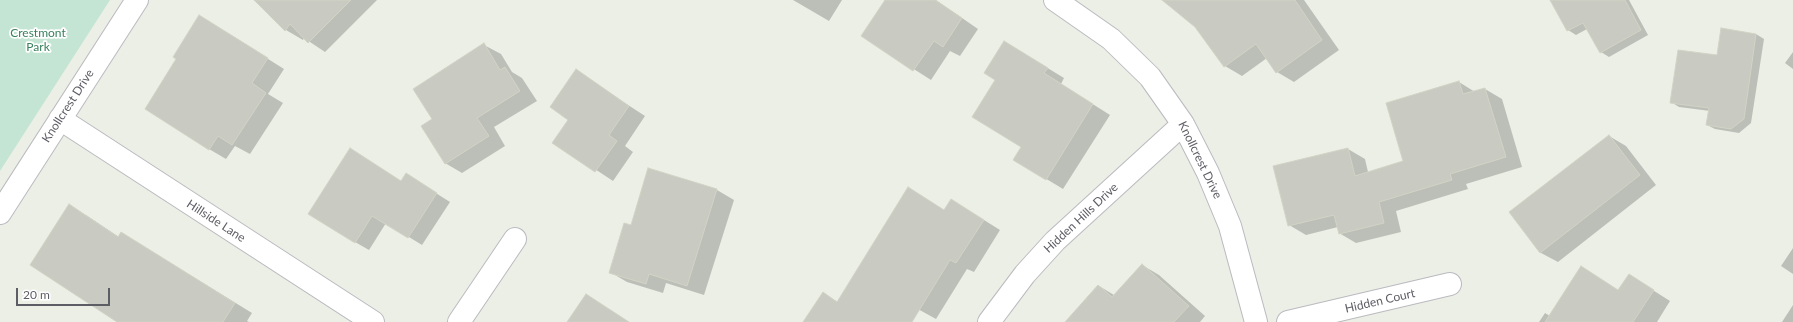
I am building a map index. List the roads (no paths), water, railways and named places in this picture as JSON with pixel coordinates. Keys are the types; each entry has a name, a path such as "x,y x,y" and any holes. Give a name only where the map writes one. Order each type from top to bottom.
{"street":[{"name":"Knollcrest Drive","path":"0,213 137,0"},
{"name":"Knollcrest Drive","path":"1056,0 1112,39 1150,77 1183,124 1208,174 1230,226 1256,322"},
{"name":"Hillside Lane","path":"60,119 373,322"},
{"name":"Hidden Hills Drive","path":"989,322 1025,274 1055,241 1183,124"},
{"path":"459,322 515,240"},
{"name":"Hidden Court","path":"1288,322 1450,284"}],"park label":[{"name":"Crestmont Park","path":"38,40"}]}
